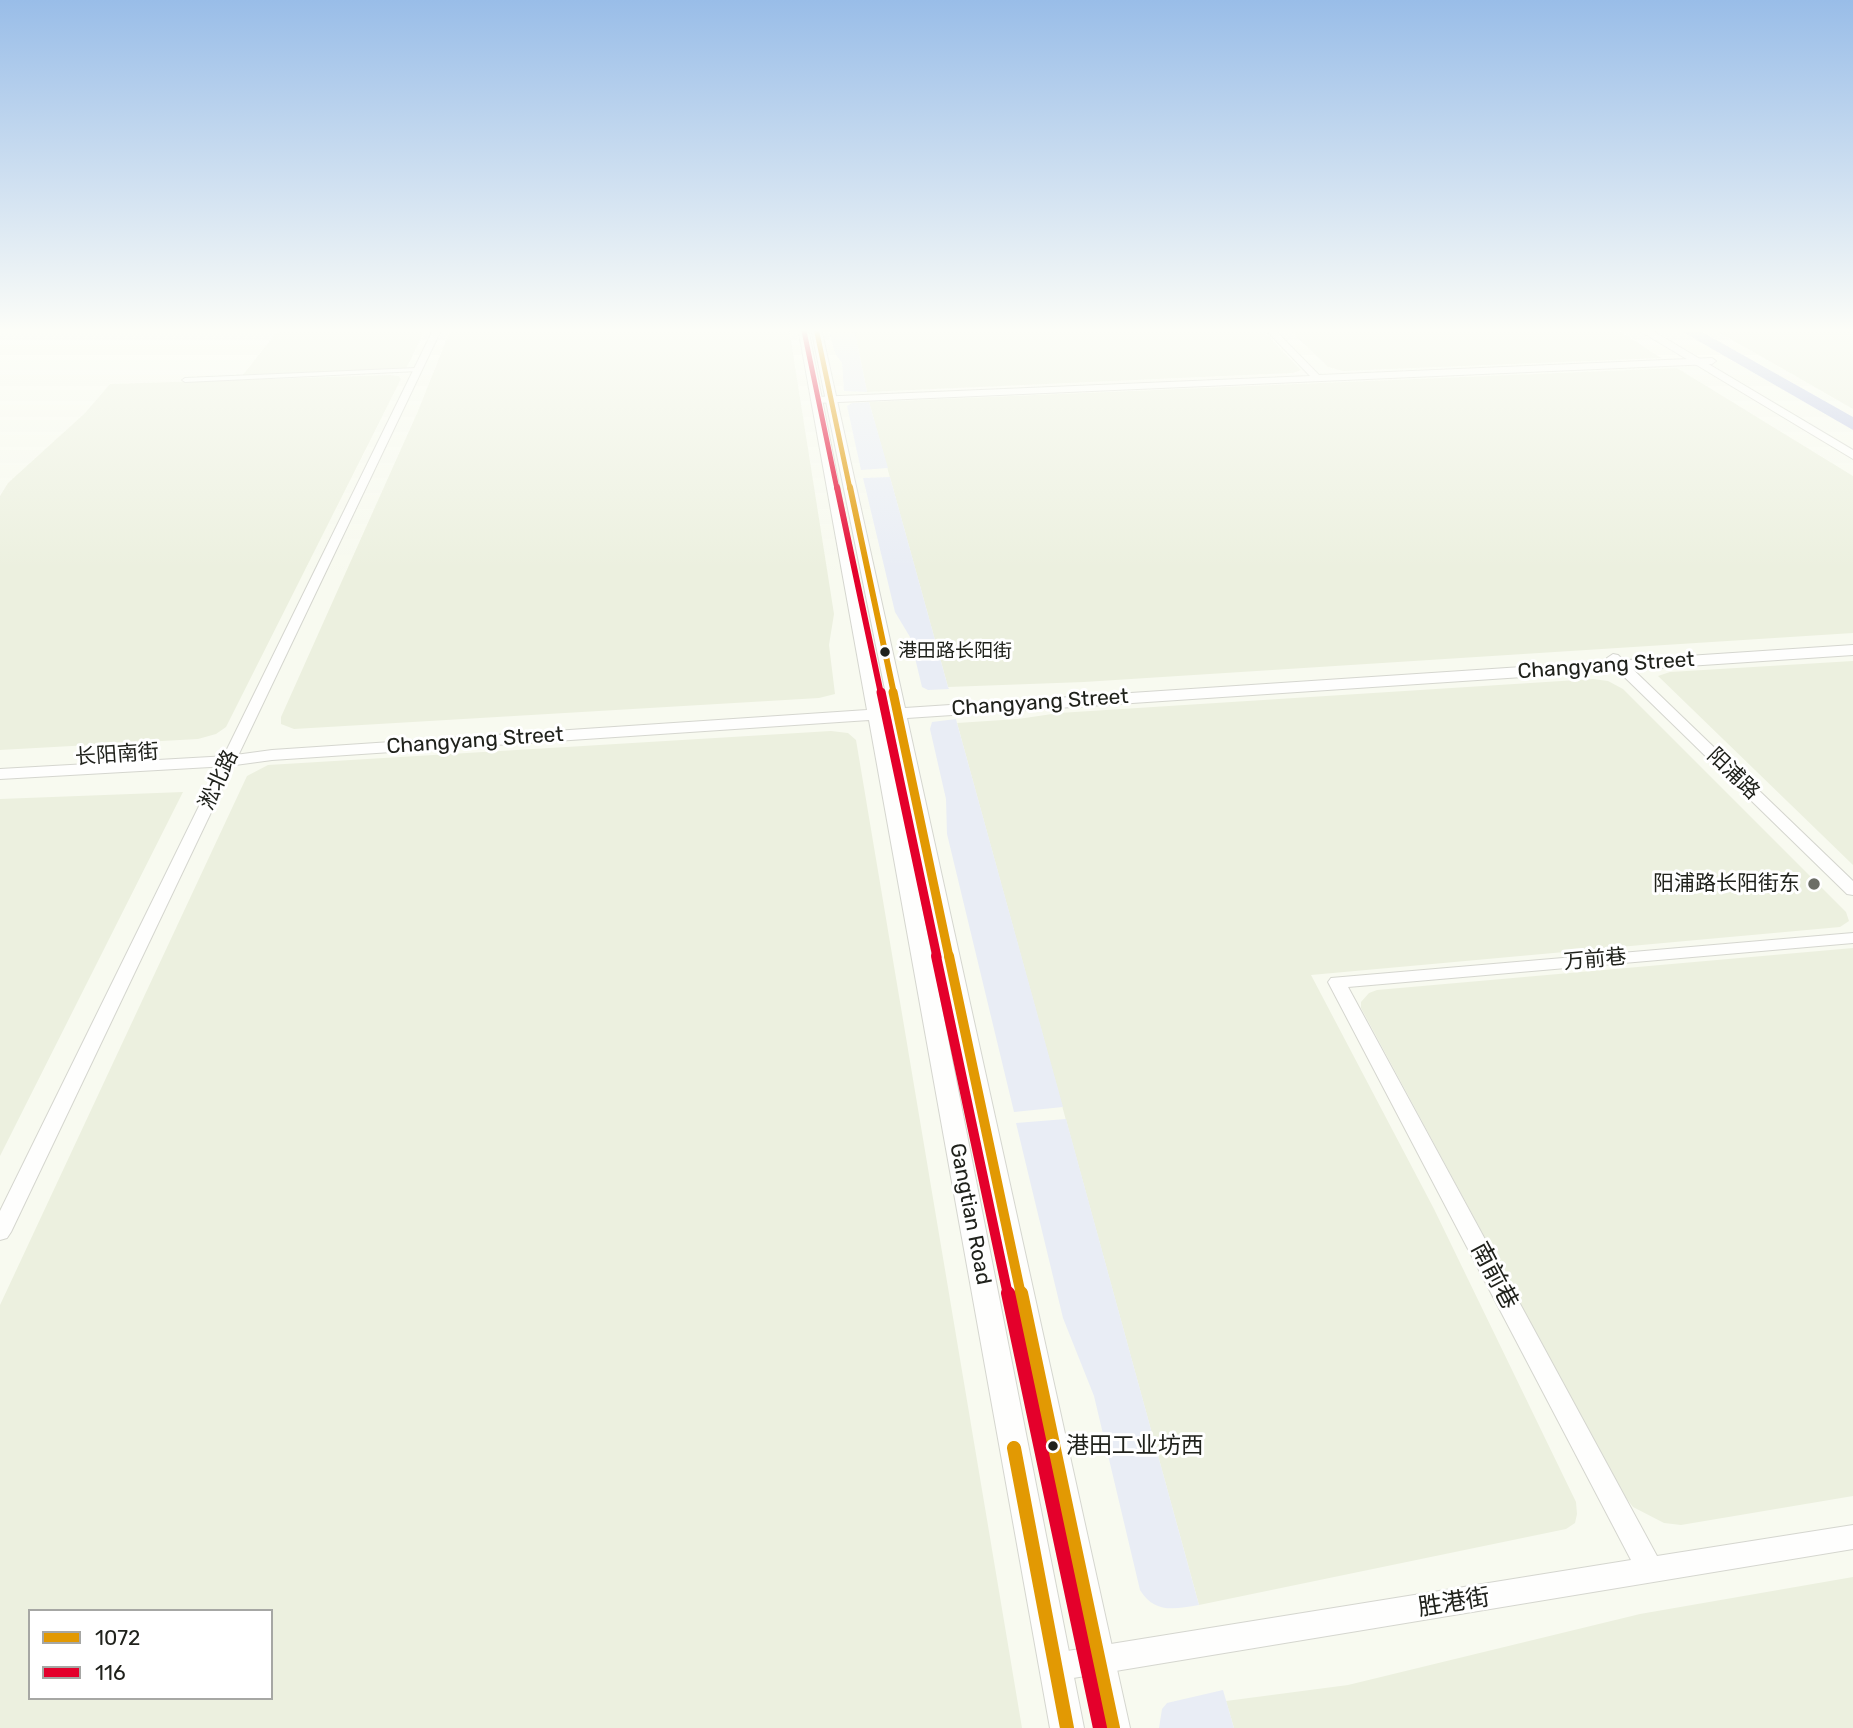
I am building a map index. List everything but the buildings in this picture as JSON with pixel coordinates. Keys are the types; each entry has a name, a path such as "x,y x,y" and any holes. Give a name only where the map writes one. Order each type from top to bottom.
{"main road":[{"name":"Gangtian Road","path":"825,409 886,709 1113,1728"},
{"path":"1775,409 1853,455"},
{"path":"1793,409 1853,444"},
{"name":"Changyang Street","path":"231,755 272,755 886,709 1853,643"},
{"name":"Changyang Street","path":"1616,661 1853,650"},
{"name":"Gangtian Road","path":"886,709 1066,1728"},
{"name":"长阳南街","path":"0,763 231,755"},
{"name":"长阳南街","path":"0,774 231,755"}],"street":[{"name":"淞北路","path":"0,1232 398,409"},
{"name":"阳浦路","path":"1616,661 1853,890"},
{"name":"万前巷","path":"1338,982 1853,937"},
{"name":"南前巷","path":"1338,982 1650,1570"},
{"name":"胜港街","path":"1055,1667 1099,1662 1853,1536"}],"shaded area":[{"path":"89,409 386,409 226,727 216,734 198,739 0,750 0,496 8,483"},
{"path":"419,409 802,409 834,614 829,645 835,694 819,698 294,729 281,724 281,717"},
{"path":"848,409 871,409 888,468 861,470"},
{"path":"871,409 1743,409 1853,476 1853,633 1084,682 948,687"},
{"path":"890,477 949,689 928,690 922,687 910,637 895,612 863,478"},
{"path":"1853,661 1853,865 1658,676 1670,672"},
{"path":"1593,679 1608,681 1623,689 1846,912 1849,921 1840,927 1311,975 1434,1209 1576,1502 1577,1514 1575,1523 1566,1529 1199,1605 957,723 1059,713"},
{"path":"956,719 1063,1107 1014,1112 947,834 946,799 930,729 932,722"},
{"path":"831,731 848,733 856,740 1022,1728 0,1728 0,1305 247,776 268,765"},
{"path":"183,792 0,1156 0,799"},
{"path":"1853,948 1853,1496 1681,1525 1664,1523 1633,1507 1623,1494 1361,1008 1361,1002 1369,993 1377,990"},
{"path":"1066,1119 1199,1605 1166,1608 1152,1603 1140,1590 1094,1396 1063,1318 1016,1123"},
{"path":"1853,1577 1853,1728 1234,1728 1226,1701 1348,1685 1640,1614"},
{"path":"1223,1690 1234,1728 1159,1728 1162,1709 1167,1703"}],"water":[{"path":"1816,409 1838,409 1853,417 1853,430"}],"transit line":[{"name":"116","path":"820,409 1100,1728"},
{"name":"1072","path":"833,409 1113,1728"},
{"name":"1072","path":"1014,1448 1067,1728"}],"place":[{"name":"港田路长阳街","path":"885,652"},
{"name":"阳浦路长阳街东","path":"1814,884"},
{"name":"港田工业坊西","path":"1053,1446"}]}
